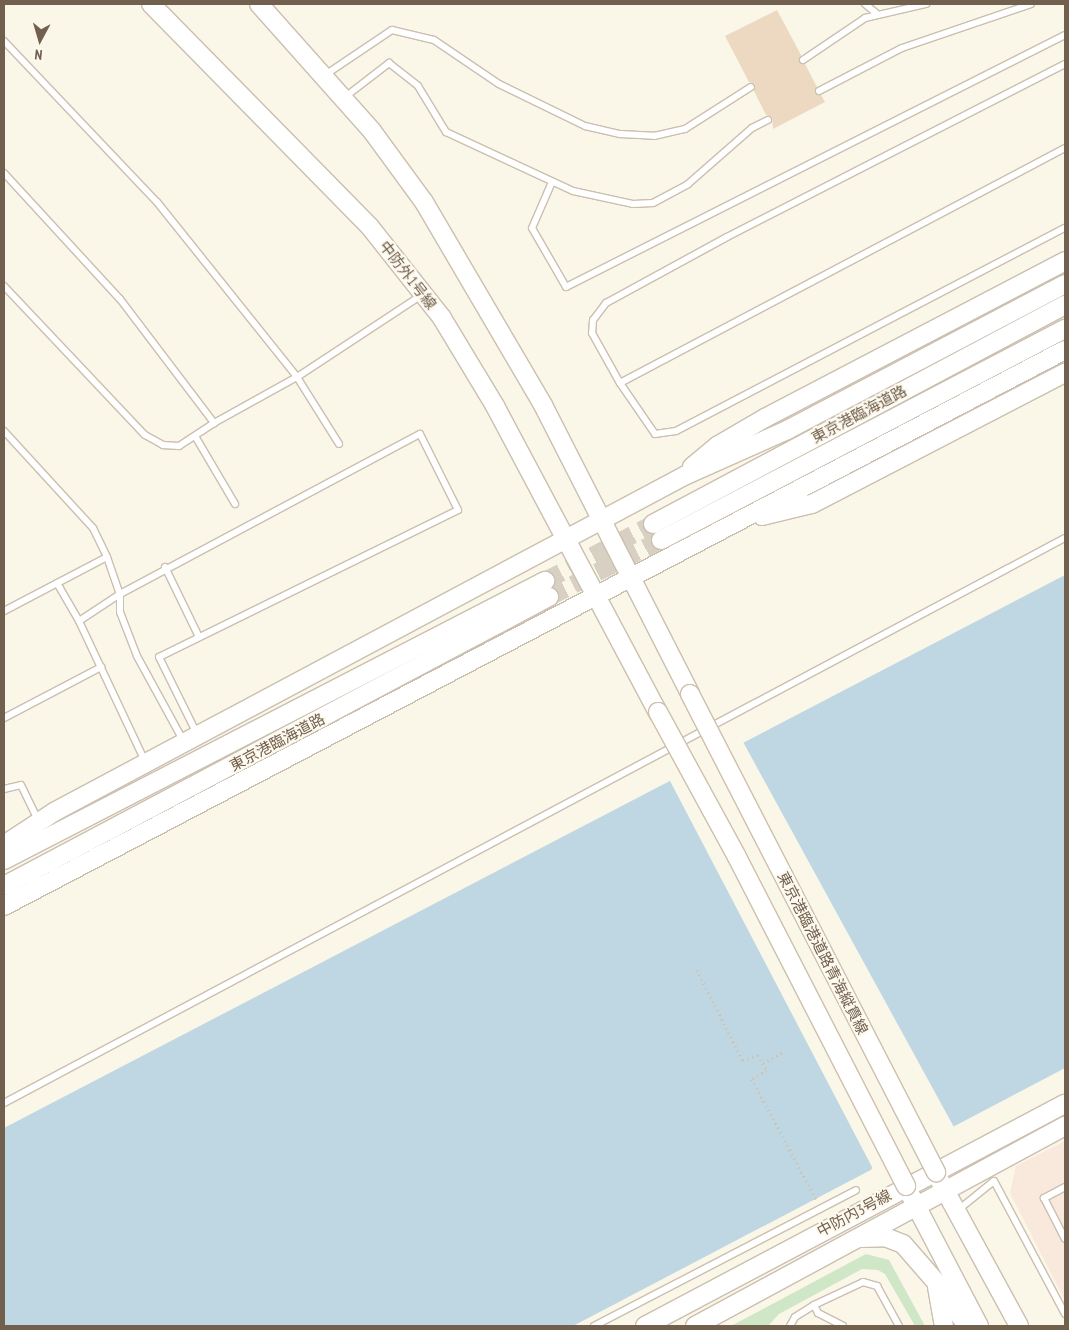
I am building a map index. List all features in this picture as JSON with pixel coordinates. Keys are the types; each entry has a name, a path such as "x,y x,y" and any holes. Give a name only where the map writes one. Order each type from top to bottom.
{"street":[{"name":"中防外1号線","path":"151,4 370,227 424,294 476,371 597,596"},
{"path":"259,4 344,98 424,202 543,405 630,579"},
{"path":"686,475 700,457 765,418 1065,261"},
{"path":"4,845 40,824 54,812 192,741 686,475 787,430 1065,284"},
{"name":"東京港臨海道路","path":"652,524 1065,305"},
{"name":"東京港臨海道路","path":"660,540 1065,328"},
{"path":"4,906 1065,350"},
{"path":"735,523 812,504 1065,373"},
{"name":"東京港臨港道路青海縦貫線","path":"630,579 945,1190 1019,1326"},
{"name":"東京港臨海道路","path":"4,860 547,589 4,886"},
{"path":"597,596 737,857 979,1326"},
{"name":"中防内3号線","path":"645,1326 906,1186 1065,1104"},
{"name":"中防内3号線","path":"695,1326 1065,1126"},
{"path":"858,1239 878,1236 899,1241 936,1282 967,1326"},
{"path":"936,1282 944,1326"}],"lane":[{"path":"865,4 876,13"},
{"path":"803,60 876,13 926,4"},
{"path":"819,91 902,48 1031,4"},
{"path":"324,76 392,30 434,40 499,84 585,126 620,134 654,136 685,129 751,87"},
{"path":"552,182 532,228 566,287 1065,35"},
{"path":"4,41 157,202 297,377 339,444"},
{"path":"344,98 389,64 418,86 446,132 573,191 633,204 653,202 688,184 752,128 768,120"},
{"path":"1065,64 727,237 606,303 593,320 592,334 620,383 655,434 676,431 1065,228"},
{"path":"620,383 1065,148"},
{"path":"4,173 120,299 214,423"},
{"path":"4,286 145,435 163,445 179,446 214,423 297,377 424,294"},
{"path":"4,431 93,528 107,557 120,594 120,612 137,656 192,741"},
{"path":"79,621 164,568 420,434 458,510 159,657 192,741"},
{"path":"195,436 235,504"},
{"path":"4,1103 1065,538"},
{"path":"4,611 107,557"},
{"path":"164,568 199,637"},
{"path":"57,583 102,667 146,764"},
{"path":"4,718 102,667"},
{"path":"4,789 21,785 40,824"},
{"path":"957,1211 994,1181 1065,1314"},
{"path":"1065,1188 1044,1198 1065,1239"},
{"path":"594,1326 856,1190"},
{"path":"790,1326 796,1317 814,1305 857,1284 871,1282 885,1299 899,1326"},
{"path":"814,1305 818,1313 843,1326"}],"path":[{"path":"697,970 743,1061 758,1055 763,1063 767,1071 752,1079 817,1201"},
{"path":"763,1063 785,1051"}],"shaded area":[{"path":"1065,1141 1065,1301 1010,1193 1016,1166"}],"green space":[{"path":"866,1254 889,1260 925,1326 915,1326 885,1274 878,1270 862,1269 779,1314 768,1326 731,1326"}],"water":[{"path":"1065,575 1065,1068 573,1326 4,1326 4,1128"}],"pier":[{"path":"742,740 955,1129 871,1173 872,1167 669,779"}],"building":[{"path":"777,10 801,55 799,62 805,64 817,87 815,94 821,95 825,102 773,129 772,117 766,115 754,91 755,85 749,82 725,36"}],"tunnel":[{"path":"545,581 653,524"},
{"path":"549,597 661,540"}]}
